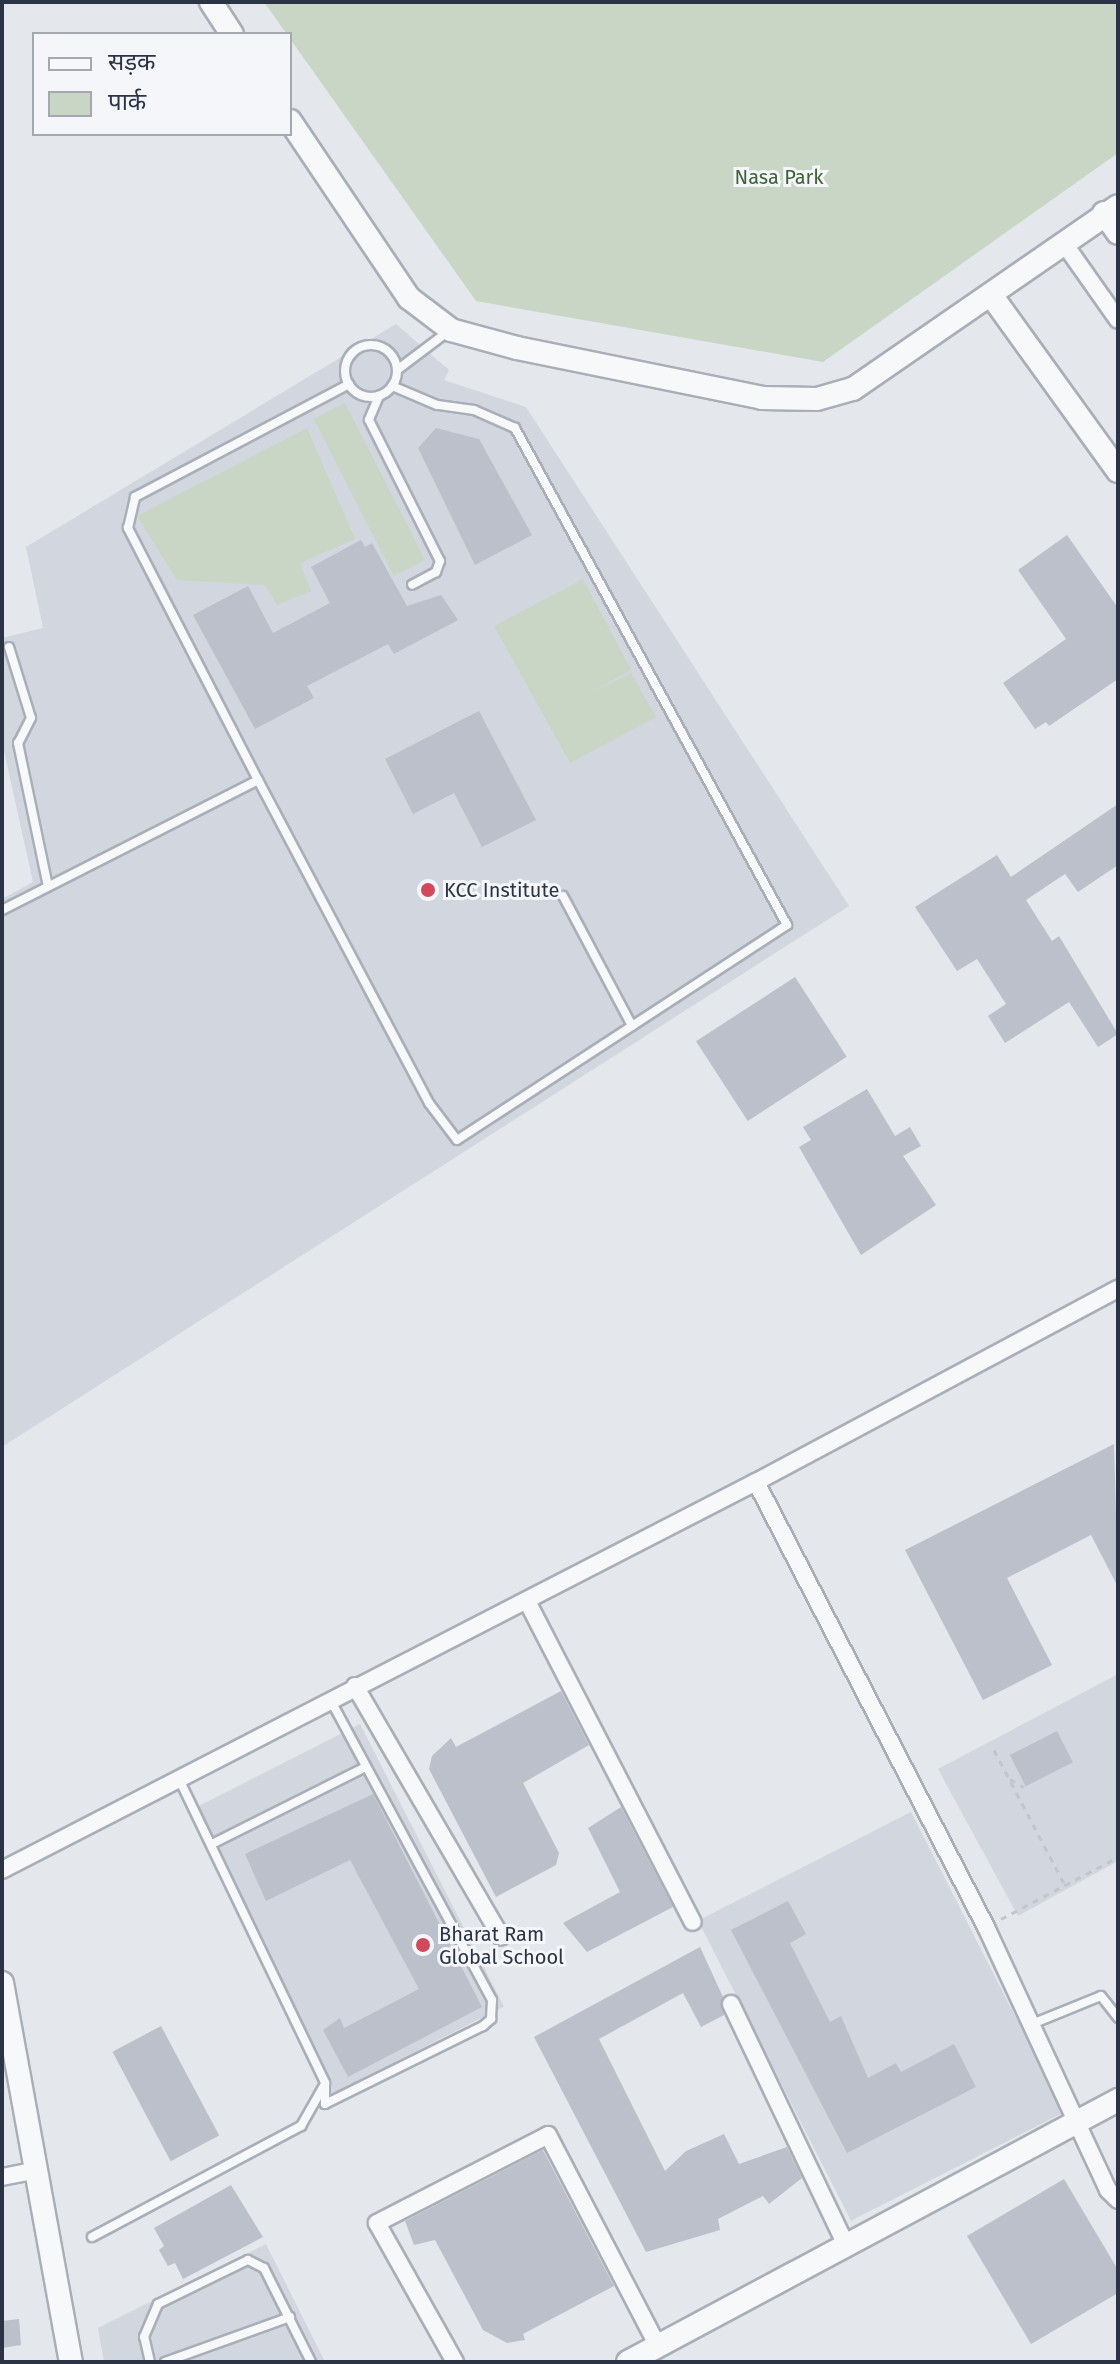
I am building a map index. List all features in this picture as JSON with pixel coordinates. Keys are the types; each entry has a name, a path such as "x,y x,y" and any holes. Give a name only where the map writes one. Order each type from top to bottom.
{"street":[{"path":"211,2 231,32"},
{"path":"292,124 409,298 451,330 517,348 762,398 817,399 853,389 1111,209 1118,233"},
{"path":"1063,242 1118,320"},
{"path":"991,295 1118,471"},
{"path":"2,1870 756,1482 1118,1289"},
{"path":"756,1482 986,1927 1080,2120 1108,2190 1118,2200"},
{"path":"527,1601 693,1922"},
{"path":"355,1686 501,1937"},
{"path":"2,1983 9,2059 38,2170 71,2362"},
{"path":"731,2004 846,2245"},
{"path":"628,2362 1118,2100"},
{"path":"455,2362 377,2223 548,2135 658,2346"},
{"path":"2,2177 38,2170"}],"lane":[{"path":"397,370 451,330"},
{"path":"379,396 362,395 349,384 348,359 369,345 392,355 397,370 392,386 379,396 369,420 440,561 436,572 412,585"},
{"path":"349,384 135,497 128,528 429,1103 457,1140 787,925 515,428 474,410 437,405 392,386"},
{"path":"9,647 31,718 18,743 48,886"},
{"path":"2,910 258,780"},
{"path":"563,896 632,1026"},
{"path":"178,1778 325,2083 325,2104 483,2026 494,2010 330,1699"},
{"path":"212,1844 366,1767"},
{"path":"1031,2024 1101,1996 1118,2018"},
{"path":"92,2237 301,2126 325,2083"},
{"path":"150,2362 144,2337 158,2304 248,2260 264,2268 311,2362"},
{"path":"165,2362 290,2317"}],"path":[{"path":"994,1750 1065,1885"},
{"path":"1010,1779 1024,1787"},
{"path":"986,1927 1118,1857"}],"shaded area":[{"name":"KCC Institute","path":"396,324 449,370 444,380 526,407 849,906 2,1447 2,899 33,882 2,742 2,638 43,628 26,547"},
{"path":"1118,1674 1118,1861 1018,1916 938,1769"},
{"path":"360,1724 504,2006 332,2094 188,1812"},
{"path":"911,1812 1064,2112 851,2221 698,1921"},
{"path":"266,2244 325,2362 104,2362 98,2328"}],"green space":[{"name":"Nasa Park","path":"264,2 1118,2 1118,153 823,362 476,301 292,41 292,32 285,32"},
{"path":"345,403 425,560 394,576 314,419"},
{"path":"307,428 355,539 300,563 311,591 277,605 265,585 177,580 137,516"},
{"path":"583,579 631,670 586,695 631,673 656,717 570,763 494,626"}],"building":[{"path":"436,428 479,439 532,535 475,565 418,448"},
{"path":"1067,535 1118,608 1118,679 1049,726 1046,722 1035,729 1003,683 1066,639 1018,570"},
{"path":"361,540 365,547 372,543 407,606 441,595 458,620 394,654 388,644 307,686 314,698 255,729 193,615 248,586 273,633 330,603 311,567"},
{"path":"479,711 536,820 482,847 454,793 413,814 385,759"},
{"path":"1118,804 1118,865 1078,892 1065,874 1026,900 1052,941 1059,936 1118,1034 1098,1047 1069,1002 1005,1043 988,1016 1006,1004 977,959 957,971 915,907 997,855 1011,877"},
{"path":"795,977 847,1057 748,1121 696,1041"},
{"path":"867,1089 895,1136 910,1127 921,1146 903,1156 936,1205 861,1255 799,1147 811,1140 803,1127"},
{"path":"1114,1444 1118,1587 1091,1535 1007,1578 1052,1665 983,1700 905,1550"},
{"path":"561,1691 589,1745 523,1783 559,1853 556,1865 496,1897 429,1769 432,1756 451,1738 456,1747"},
{"path":"1057,1731 1073,1762 1026,1786 1010,1755"},
{"name":"Bharat Ram Global School","path":"373,1794 482,2007 348,2077 323,2030 340,2018 344,2028 419,1989 350,1860 266,1901 245,1854"},
{"path":"621,1807 673,1907 587,1952 563,1923 620,1892 588,1828"},
{"path":"788,1901 806,1934 790,1943 830,2022 841,2016 868,2078 896,2063 901,2072 954,2044 976,2087 847,2153 731,1930"},
{"path":"700,1947 723,1997 724,2015 701,2027 683,1993 599,2039 665,2171 686,2151 724,2134 739,2164 787,2147 802,2178 769,2204 763,2196 718,2219 720,2230 646,2252 534,2037"},
{"path":"161,2026 219,2135 171,2161 112,2052"},
{"path":"543,2150 614,2286 523,2334 525,2340 507,2343 483,2330 435,2240 414,2245 405,2221"},
{"path":"1064,2179 1118,2270 1118,2293 1031,2344 967,2236"},
{"path":"231,2185 263,2237 183,2279 175,2263 168,2266 159,2250 164,2246 154,2228"},
{"path":"19,2319 21,2345 2,2348 2,2321"}],"place":[{"name":"KCC Institute","path":"428,890"},
{"name":"Bharat Ram Global School","path":"423,1945"}]}
